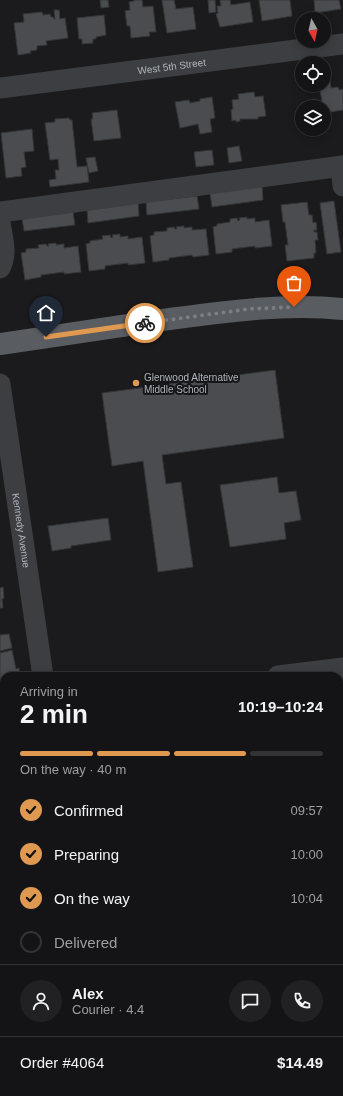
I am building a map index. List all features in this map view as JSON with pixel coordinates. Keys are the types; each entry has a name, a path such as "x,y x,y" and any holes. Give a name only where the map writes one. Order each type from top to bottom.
{"main road":[{"path":"0,344 214,313 260,308 305,306 343,309"}],"street":[{"name":"West 5th Street","path":"0,88 343,44"},
{"path":"0,212 342,173"},
{"path":"0,222 5,254 0,268"},
{"name":"Kennedy Avenue","path":"0,384 8,495 42,672"},
{"path":"310,672 343,668"}],"building":[{"path":"100,0 108,0 109,7 101,8"},
{"path":"134,0 142,0 143,7 153,6 156,32 149,32 150,36 131,38 130,26 127,26 125,11 130,10 129,2"},
{"path":"162,0 174,0 176,9 193,7 196,29 167,33"},
{"path":"208,0 215,0 216,12 209,13"},
{"path":"220,0 230,0 231,5 250,2 253,22 220,27 216,14 218,13 217,6 221,6"},
{"path":"259,0 290,0 292,16 262,21"},
{"path":"314,0 339,0 341,9 315,12"},
{"path":"54,10 59,10 60,19 65,18 68,38 46,41 47,45 37,46 37,50 30,51 31,53 18,55 14,23 24,22 23,14 42,12 43,15 50,14 51,17 55,19"},
{"path":"104,15 106,35 96,37 96,39 93,39 93,43 82,44 82,39 79,39 77,18"},
{"path":"338,87 339,90 343,89 343,110 331,112 331,100 322,100 320,92 331,92 331,88"},
{"path":"254,92 255,97 263,96 266,116 258,117 258,119 240,119 240,121 236,122 236,120 232,121 232,100 239,99 238,94"},
{"path":"212,97 215,118 210,119 212,132 200,134 198,124 180,128 175,102 189,100 190,103 200,101 200,99"},
{"path":"117,110 121,138 94,141 91,119 93,119 92,113"},
{"path":"69,118 72,120 77,167 87,166 89,182 50,187 49,180 56,179 55,170 59,170 58,159 50,160 45,123 55,122 55,119"},
{"path":"32,129 34,151 24,152 26,167 21,168 22,176 6,178 1,133"},
{"path":"239,146 242,161 229,163 227,148"},
{"path":"212,150 214,165 196,167 194,152"},
{"path":"95,157 98,171 89,173 86,158"},
{"path":"262,186 263,200 212,207 210,193"},
{"path":"197,196 199,209 147,215 146,202"},
{"path":"334,201 341,252 327,254 320,203"},
{"path":"307,202 309,215 312,215 313,223 316,222 317,230 314,230 314,232 317,232 318,240 315,240 316,253 314,253 314,258 287,261 285,245 288,245 281,205"},
{"path":"138,203 139,216 88,223 87,210"},
{"path":"73,212 75,225 24,231 22,218"},
{"path":"247,217 247,219 255,218 255,222 269,220 272,246 255,248 255,246 232,249 232,252 216,254 213,227 217,226 217,224 230,222 230,219 237,218 238,221 240,220 239,218"},
{"path":"184,226 184,228 192,227 192,230 206,229 209,255 193,257 192,255 153,262 150,236 154,235 154,232 167,231 167,228 174,227 177,229 176,227"},
{"path":"120,234 120,237 128,236 128,239 142,237 145,263 128,265 128,263 105,266 105,269 89,271 86,244 90,243 90,241 103,239 102,236 110,235 111,238 113,237 112,235"},
{"path":"56,243 56,245 64,244 64,248 78,246 81,272 64,274 64,272 41,275 41,277 25,280 21,253 26,252 26,249 39,248 38,245 46,244 49,246 48,244"},
{"path":"275,370 284,438 162,455 166,484 181,482 193,567 158,572 143,461 112,466 102,393"},
{"path":"277,477 279,493 296,491 301,520 284,523 286,539 230,547 220,485"},
{"path":"108,518 111,540 71,546 71,548 52,551 48,526"},
{"path":"3,587 3,608 0,608 0,588"},
{"path":"9,634 12,648 0,651 0,635"},
{"path":"12,650 16,669 19,668 20,672 0,672 0,653"}],"way so far":[{"path":"145,323 249,309 294,307"}],"place":[{"name":"Glenwood Alternative Middle School","path":"136,383"}],"route":[{"path":"46,337 145,323"}]}
